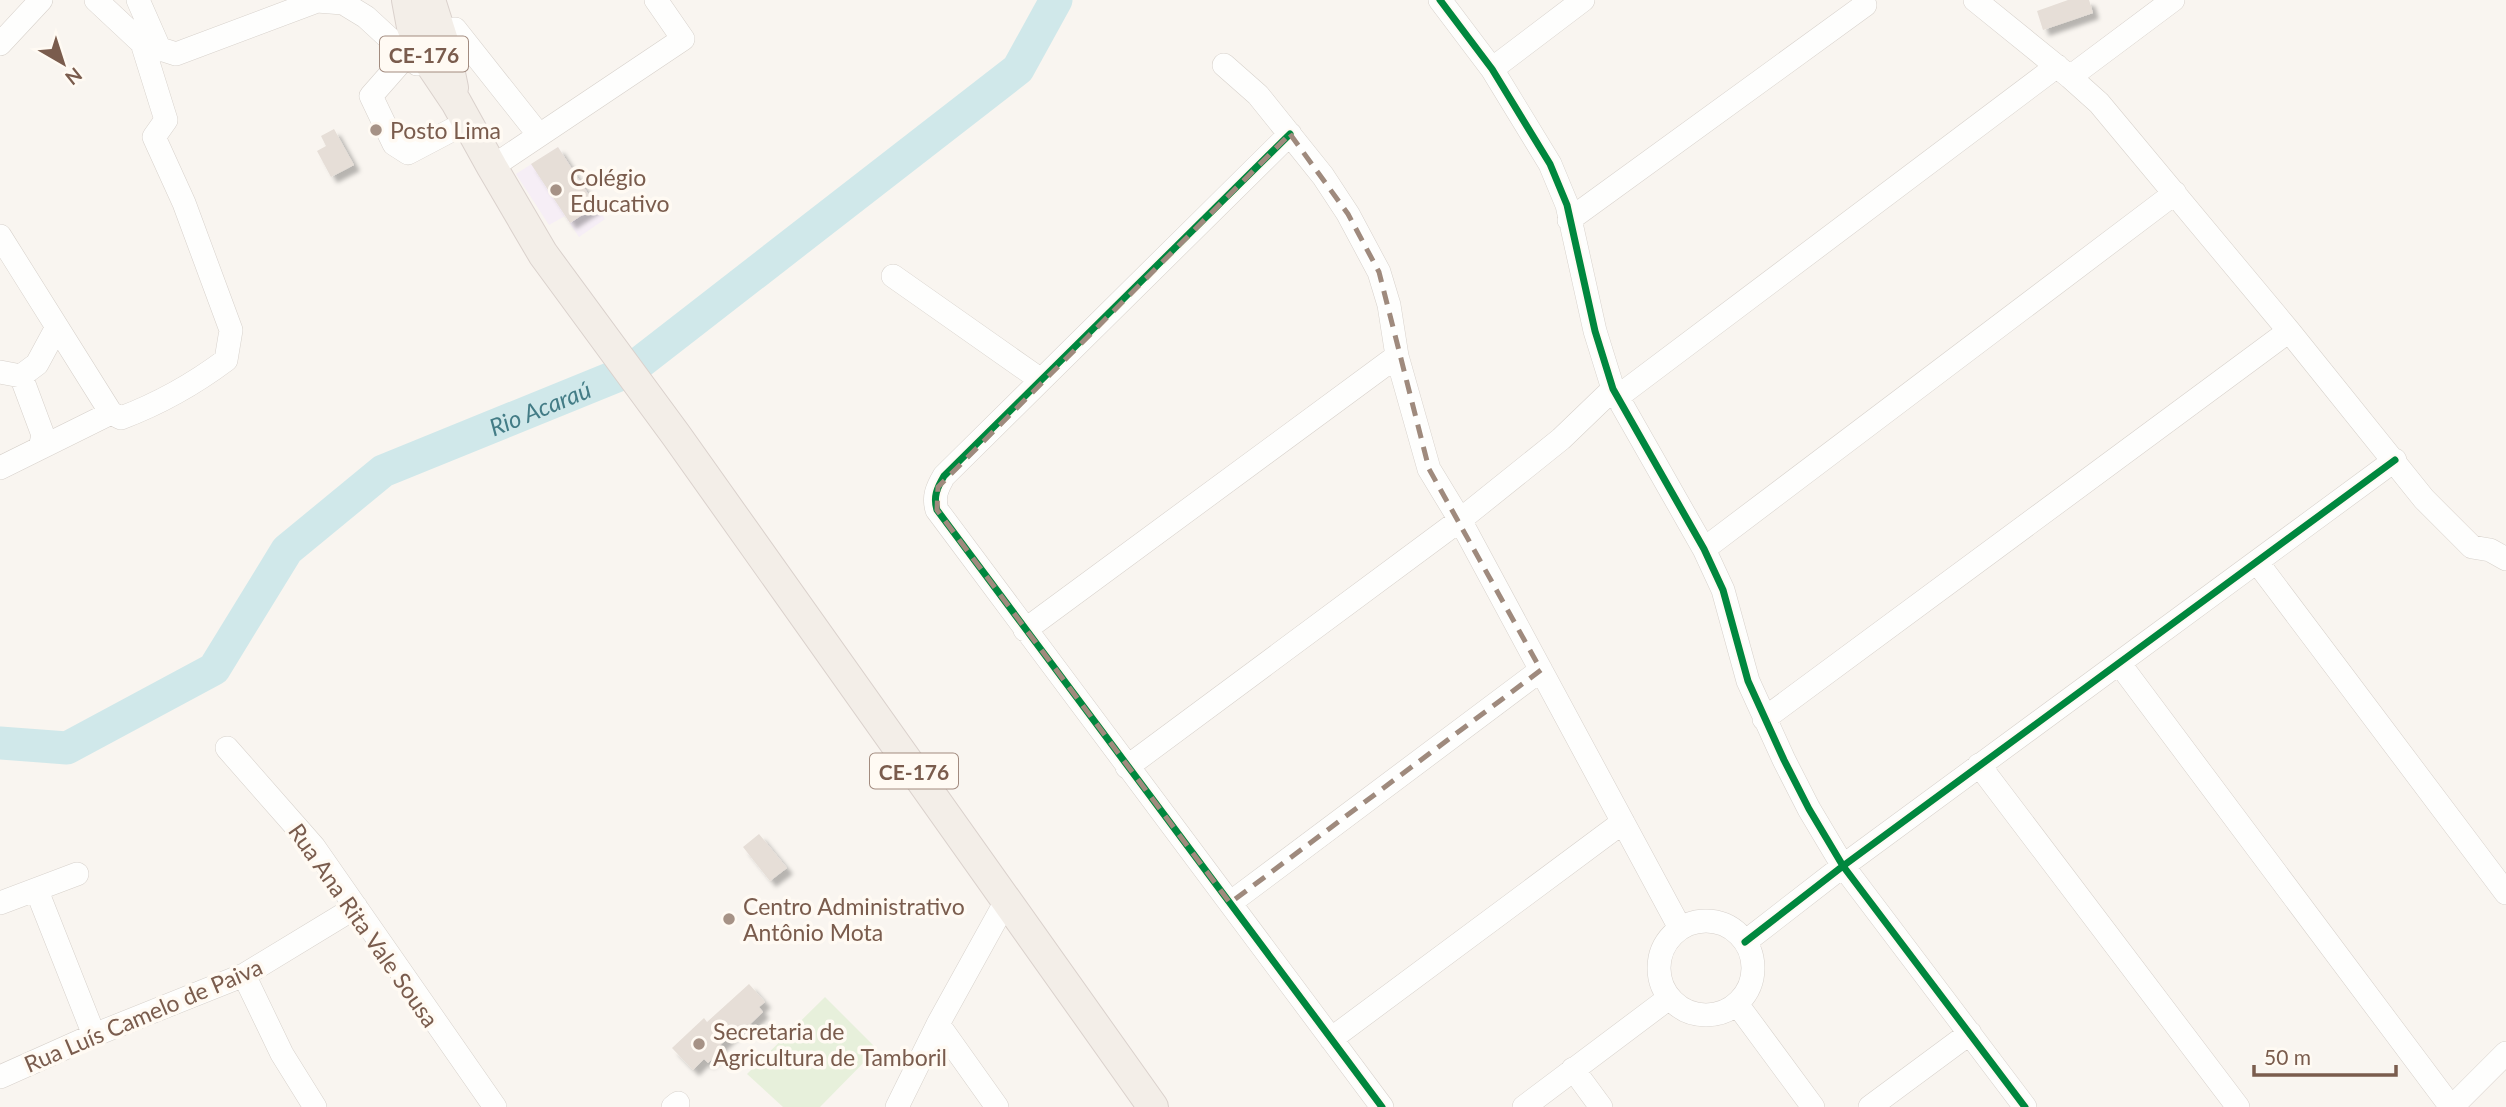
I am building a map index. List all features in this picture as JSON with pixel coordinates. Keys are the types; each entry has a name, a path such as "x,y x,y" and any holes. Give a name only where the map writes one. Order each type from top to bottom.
{"main road":[{"name":"CE-176","path":"407,0 412,27 425,55 543,254 677,435 1153,1107"},
{"name":"CE-176","path":"430,0 461,112"}],"street":[{"path":"0,44 41,0"},
{"path":"96,0 151,46 176,54 318,1 343,3 363,9 407,55 461,112 408,153 394,144 371,96 407,55"},
{"path":"0,236 111,413 121,418 145,408 203,377 226,360 231,330 184,203 154,137 166,120 151,46 138,0"},
{"path":"492,167 683,39 656,0"},
{"path":"1440,0 1492,69 1550,164 1567,205 1595,331 1614,393 1704,549 1723,590 1748,681 1809,808 1843,866 2025,1107"},
{"path":"1492,69 1583,0"},
{"path":"1975,0 2064,71 2099,103 2395,460 2424,499 2472,547 2490,550 2506,559"},
{"path":"1127,767 1460,520 1614,393 2064,71 2172,0"},
{"path":"1569,220 1866,5"},
{"path":"440,31 455,29 539,135"},
{"path":"1224,65 1258,95 1323,176 1348,214 1379,272 1389,304 1397,356 1429,469 1460,520 1680,929"},
{"path":"1290,134 944,476 935,496 937,510 1382,1107"},
{"path":"1704,549 2175,193"},
{"path":"893,276 1041,380"},
{"path":"40,448 43,435 10,374 37,364 57,327"},
{"path":"1764,719 2289,331"},
{"path":"1025,629 1397,356"},
{"path":"0,468 111,413"},
{"path":"1745,942 1979,765 2395,460"},
{"path":"2257,562 2506,893"},
{"path":"2119,663 2452,1107 2506,1053"},
{"path":"1230,903 1541,670"},
{"name":"Rua Ana Rita Vale Sousa","path":"227,748 314,847 495,1107"},
{"path":"1979,765 2238,1107"},
{"path":"1331,1039 1623,822"},
{"path":"0,903 77,874"},
{"path":"37,891 94,1035"},
{"path":"897,1107 938,1024 1006,901"},
{"name":"Rua Luís Camelo de Paiva","path":"0,1077 94,1035 244,975 356,907"},
{"path":"1693,922 1723,924 1735,931 1745,942 1753,968 1751,981 1737,1004 1724,1012 1709,1016 1680,1008 1669,998 1661,985 1658,969 1660,953 1668,939 1680,929 1693,922"},
{"path":"244,975 282,1055 315,1107"},
{"path":"1524,1107 1669,998"},
{"path":"1737,1004 1813,1107"},
{"path":"938,1024 997,1107"},
{"path":"1870,1107 1970,1033"},
{"path":"1573,1069 1601,1107"}],"highlighted area":[{"path":"1290,134 1348,214 1379,272 1429,469 1541,670 1230,903 937,510 938,487"}],"shaded area":[{"name":"Colégio Educativo","path":"558,147 605,219 579,237 565,216 549,225 516,174"}],"green space":[{"path":"825,997 877,1049 820,1107 783,1107 747,1074"}],"building":[{"path":"2068,0 2089,0 2093,13 2043,30 2037,11"},
{"path":"334,129 354,165 331,177 317,151 326,146 321,136"},
{"path":"558,147 596,206 570,223 531,164"},
{"path":"759,834 787,868 770,881 743,847"},
{"path":"749,984 765,1002 759,1007 763,1012 746,1028 743,1024 717,1048 720,1051 708,1063 704,1059 693,1070 672,1048 704,1018 707,1022"}],"waterway":[{"name":"Rio Acaraú","path":"0,743 67,748 214,669 287,550 383,471 629,371 1018,69 1056,0"}],"cycle path":[{"path":"1440,0 1492,69 1550,164 1567,205 1595,331 1613,389 1704,549 1723,590 1748,681 1809,809 1843,866 2025,1107"},
{"path":"1290,134 944,476 935,501 937,510 1382,1107"},
{"path":"1745,942 1843,866 2395,460"}],"place":[{"name":"Posto Lima","path":"376,130"},
{"name":"Colégio Educativo","path":"556,190"},
{"name":"Centro Administrativo Antônio Mota","path":"729,919"},
{"name":"Secretaria de Agricultura de Tamboril","path":"699,1044"}]}
